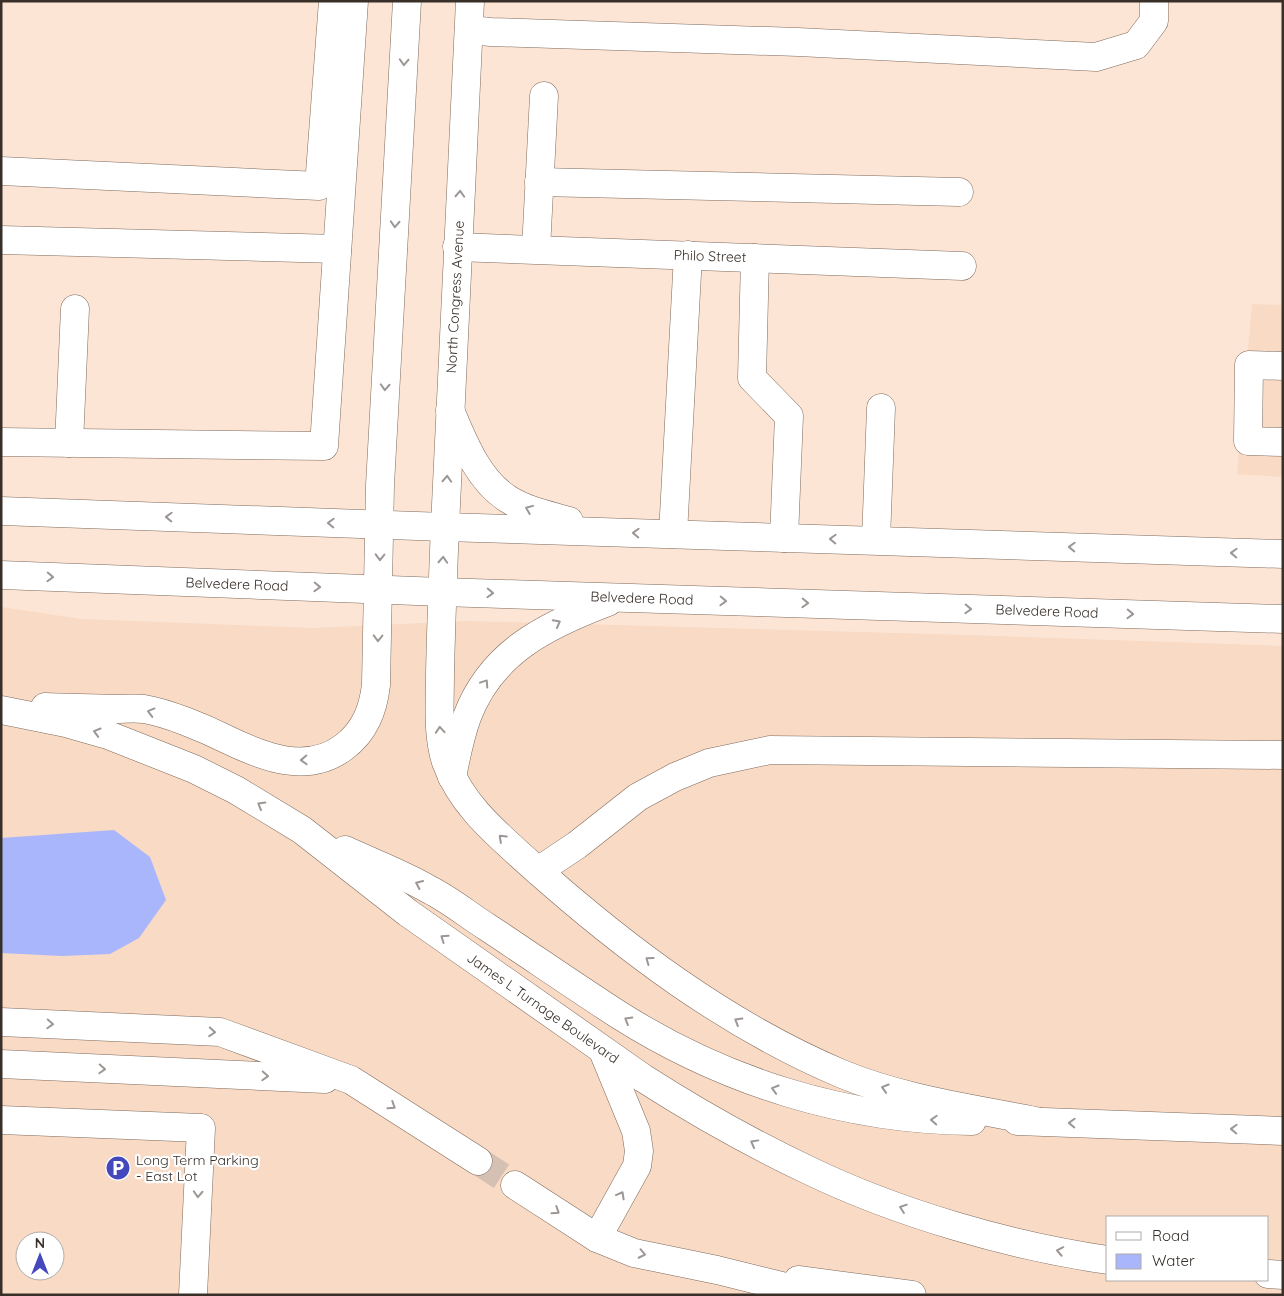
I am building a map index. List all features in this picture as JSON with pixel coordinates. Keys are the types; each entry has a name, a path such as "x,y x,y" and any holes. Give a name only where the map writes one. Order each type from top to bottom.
{"street":[{"path":"1,171 319,186 333,1"},
{"path":"1,442 324,446 354,1"},
{"path":"1,708 144,709 199,728 264,756 280,760 317,760 334,755 361,732 369,717 374,701 377,666 380,485 407,1"},
{"name":"North Congress Avenue","path":"470,1 442,592 440,723 442,748 452,777 472,807 488,825 538,871 607,928 689,989 749,1028 845,1075 908,1095 1036,1122"},
{"path":"469,30 798,42 1096,57 1136,45 1154,21 1154,1"},
{"path":"536,249 544,96"},
{"path":"540,182 959,192"},
{"path":"1,240 337,249"},
{"name":"Philo Street","path":"458,247 962,266"},
{"path":"673,534 688,255"},
{"path":"755,258 752,378 789,416 784,538"},
{"path":"69,443 75,310"},
{"path":"1283,366 1249,365 1248,441 1283,442"},
{"path":"876,540 881,408"},
{"path":"450,410 474,461 488,480 507,498 532,510 609,533"},
{"path":"1,511 609,533 1283,554"},
{"name":"Belvedere Road","path":"1,575 379,590 1283,619"},
{"path":"452,777 467,716 483,685 503,660 531,638 550,627 567,618 622,597"},
{"name":"James L Turnage Boulevard","path":"1,708 91,730 153,752 236,790 302,830 408,913 650,1083 725,1127 809,1171 856,1191 951,1224 1048,1249 1106,1260"},
{"path":"538,871 577,845 638,797 675,777 709,763 770,750 1283,755"},
{"path":"302,830 430,890 627,1020 688,1054 746,1080 803,1098 891,1116 942,1121 1036,1122 1283,1131"},
{"path":"1,1022 220,1032 351,1080 478,1161"},
{"path":"597,1238 637,1166 639,1151 636,1130 603,1051"},
{"path":"1,1064 351,1080"},
{"path":"1,1120 201,1128 192,1295"},
{"path":"515,1185 597,1238 634,1252 818,1295"},
{"path":"717,1270 912,1295"},
{"path":"1269,1274 1283,1275"}],"shaded area":[{"path":"1252,304 1283,305 1283,477 1237,474"},
{"path":"1,607 81,619 314,628 468,621 1283,646 1283,1295 1,1295"}],"water":[{"path":"114,830 150,857 166,900 139,938 110,954 62,956 1,953 1,838"}],"tunnel":[{"path":"478,1161 515,1185"}],"place":[{"name":"Long Term Parking - East Lot","path":"118,1168"}]}
